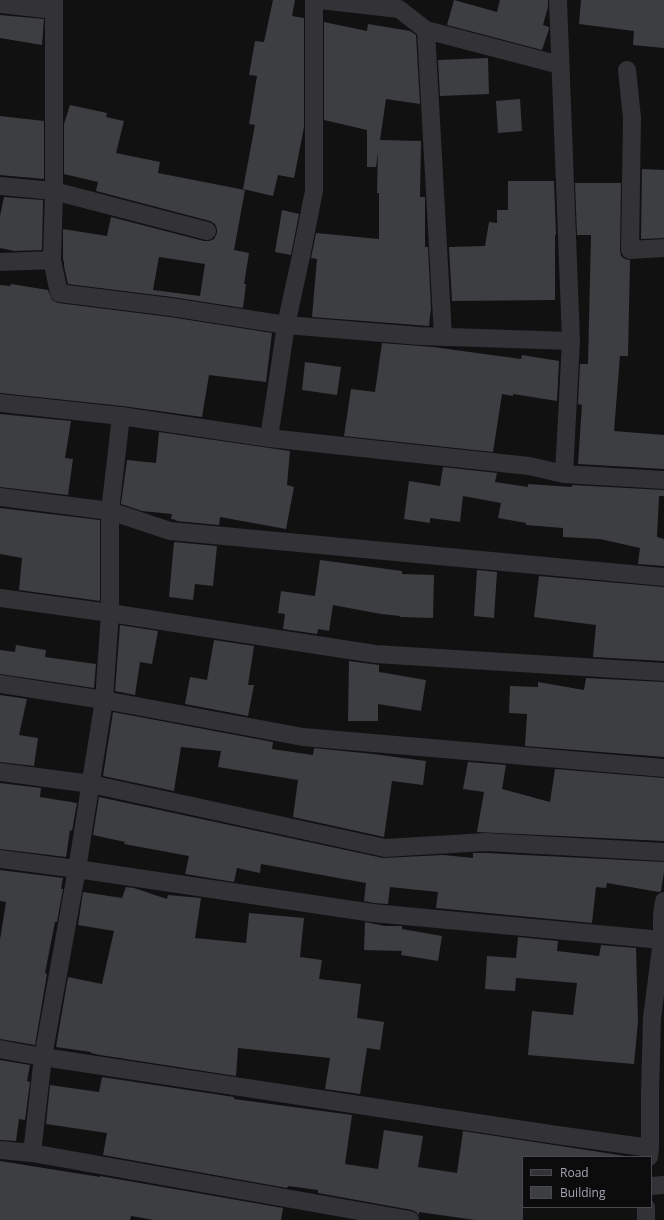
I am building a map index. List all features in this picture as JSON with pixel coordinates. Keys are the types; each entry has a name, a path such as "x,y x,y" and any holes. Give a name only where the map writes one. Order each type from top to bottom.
{"street":[{"path":"269,438 286,325 302,256 314,191 314,0"},
{"path":"320,0 399,9 426,30 560,65"},
{"path":"558,0 571,341 564,474"},
{"path":"0,4 53,5 54,191 52,260 58,293"},
{"path":"426,30 443,337"},
{"path":"627,70 632,118 630,250 664,248"},
{"path":"0,186 54,191 207,231"},
{"path":"0,262 52,260"},
{"path":"31,261 58,293 171,307 286,325 420,336 571,341"},
{"path":"0,403 121,416 269,438 529,466 564,474 664,480"},
{"path":"32,1153 43,1057 77,869 104,700 110,613 110,511 121,416"},
{"path":"0,496 110,511 170,531 664,577"},
{"path":"0,598 110,613 375,654 664,672"},
{"path":"0,684 104,700 303,737 664,768"},
{"path":"0,772 91,784 385,848 486,842 664,852"},
{"path":"0,859 373,913 662,940"},
{"path":"0,1048 43,1057 550,1134 650,1152 657,1093 652,1018 662,940 663,910"},
{"path":"0,1150 32,1153 410,1220"},
{"path":"652,1186 664,1186"},
{"path":"646,1208 646,1220"}],"building":[{"path":"273,0 295,0 292,16 304,18 304,127 294,178 278,175 273,196 243,189 255,125 249,124 257,76 249,75 255,41 264,42"},
{"path":"454,0 497,12 500,0 548,0 548,7 543,25 549,27 549,29 542,50 447,25"},
{"path":"581,0 664,0 664,48 633,45 634,31 579,24"},
{"path":"0,15 44,19 42,45 0,38"},
{"path":"324,22 367,31 368,24 410,31 416,35 420,104 386,99 380,140 421,141 420,197 425,197 425,247 428,247 431,308 429,326 312,317 317,259 311,258 316,233 379,239 379,193 377,193 378,153 376,167 367,167 367,130 324,120"},
{"path":"488,58 489,94 440,96 438,60"},
{"path":"520,99 522,131 498,133 496,101"},
{"path":"70,105 107,113 106,117 124,121 116,153 160,162 158,173 245,190 234,250 249,253 244,284 246,284 243,308 172,297 68,284 63,259 63,229 107,236 111,217 209,241 214,239 217,229 215,224 210,221 96,191 98,182 64,174 64,124","holes":["159,257 205,264 200,296 153,290"]},
{"path":"0,116 44,121 44,179 0,175"},
{"path":"642,169 664,170 664,238 641,239"},
{"path":"508,181 554,181 556,235 555,300 452,301 449,247 485,246 489,222 497,223 497,210 508,210"},
{"path":"575,183 621,183 620,250 621,256 630,260 628,356 620,356 614,431 664,435 664,469 578,464 582,405 578,404 580,364 588,364 591,235 577,235"},
{"path":"4,197 43,200 42,250 14,251 0,248 0,216"},
{"path":"282,210 299,214 291,255 275,252"},
{"path":"11,284 48,290 52,300 58,303 170,317 272,333 266,382 209,375 202,417 122,406 0,393 0,285 10,286"},
{"path":"382,343 433,347 521,359 522,355 559,361 557,401 513,394 513,396 502,394 493,452 344,436 351,389 375,392"},
{"path":"305,362 341,367 337,395 302,390"},
{"path":"0,414 71,421 65,458 73,459 68,495 0,487"},
{"path":"159,432 290,451 287,485 294,487 286,529 220,517 219,525 176,521 177,520 171,519 172,514 142,511 121,504 127,460 156,463"},
{"path":"443,467 497,473 495,482 528,487 528,484 664,490 664,496 659,496 657,537 664,539 664,566 638,564 640,548 600,539 563,537 563,528 526,525 526,523 498,518 501,503 463,496 460,522 430,518 430,523 404,519 409,481 440,486"},
{"path":"0,508 100,520 100,601 19,590 22,558 0,554"},
{"path":"174,542 217,546 213,586 195,584 193,600 169,597"},
{"path":"320,560 402,571 402,574 434,575 433,618 400,617 333,605 329,631 318,629 317,634 283,629 285,614 278,613 281,591 315,596"},
{"path":"477,570 497,572 494,618 474,616"},
{"path":"539,576 664,587 664,661 593,657 596,625 534,617"},
{"path":"120,625 158,631 152,664 140,662 135,695 115,691"},
{"path":"214,640 254,646 248,685 254,685 248,716 185,704 190,677 207,680"},
{"path":"16,645 46,650 45,657 96,664 94,688 0,674 0,650 15,652"},
{"path":"349,661 379,665 379,672 426,680 421,711 378,704 378,721 348,721"},
{"path":"586,678 664,682 664,757 525,746 527,714 509,713 510,686 538,687 538,682 584,690"},
{"path":"0,695 27,699 19,735 38,738 34,766 0,762"},
{"path":"113,712 273,742 272,749 313,755 314,748 426,761 423,785 392,781 384,837 293,817 298,780 218,767 221,751 181,747 174,791 103,776"},
{"path":"468,762 506,765 502,789 550,802 555,769 664,778 664,841 477,832 484,792 463,789"},
{"path":"0,783 41,788 40,797 77,803 72,831 70,830 66,857 0,849"},
{"path":"99,797 383,858 443,855 473,858 473,853 486,853 664,862 664,872 661,891 659,892 607,883 606,888 596,887 592,923 436,908 438,892 390,887 388,904 374,903 364,901 366,883 261,864 260,873 237,868 234,882 185,874 189,856 124,844 125,842 93,835"},
{"path":"0,870 63,878 61,889 63,889 57,922 55,922 45,973 47,974 35,1045 0,1039 0,940 6,902 0,901"},
{"path":"126,887 134,888 167,899 168,895 201,898 195,938 246,943 249,913 304,918 300,957 322,960 319,979 361,984 357,1018 384,1022 380,1050 367,1048 360,1094 325,1089 330,1058 238,1048 236,1076 56,1047 68,977 102,984 114,931 78,925 83,892 122,898"},
{"path":"365,922 385,926 402,926 402,929 442,936 438,961 401,955 402,951 364,950"},
{"path":"518,937 558,941 557,951 599,956 601,945 636,948 638,1021 634,1064 528,1055 532,1011 573,1015 577,983 516,978 515,991 485,989 487,956 516,958"},
{"path":"0,1060 30,1065 27,1081 30,1082 25,1120 19,1119 16,1141 0,1140"},
{"path":"102,1077 234,1097 234,1099 352,1115 345,1164 378,1169 384,1130 423,1136 418,1167 457,1173 463,1131 626,1156 522,1156 523,1220 475,1220 419,1212 419,1215 412,1210 318,1193 318,1190 288,1186 287,1188 103,1155 107,1133 46,1124 50,1085 99,1092"},
{"path":"0,1161 100,1176 283,1208 281,1220 154,1220 131,1216 130,1220 0,1220"}]}
